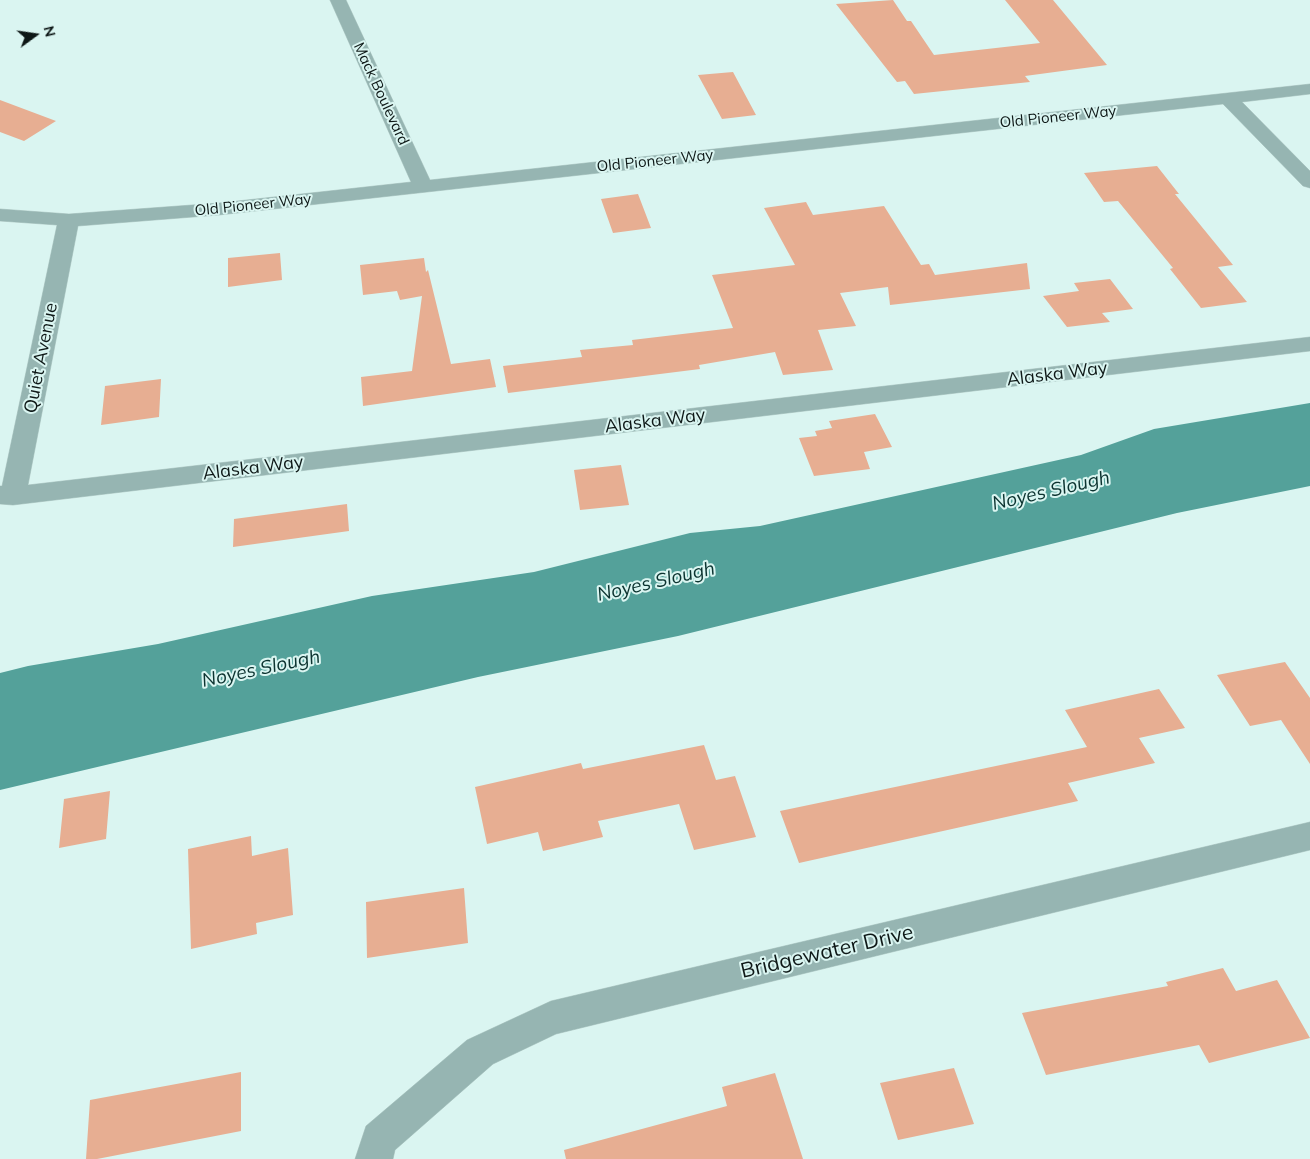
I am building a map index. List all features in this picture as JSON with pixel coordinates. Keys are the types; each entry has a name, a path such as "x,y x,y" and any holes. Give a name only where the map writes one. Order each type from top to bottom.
{"street":[{"name":"Mack Boulevard","path":"338,0 423,187"},
{"name":"Old Pioneer Way","path":"0,215 69,220 219,209 1310,89"},
{"path":"1227,98 1310,182"},
{"name":"Quiet Avenue","path":"6,496 69,220"},
{"name":"Alaska Way","path":"6,496 1310,344"},
{"name":"Bridgewater Drive","path":"377,1149 480,1052 551,1018 1310,836"}],"water":[{"name":"Noyes Slough","path":"1310,403 1310,486 1177,513 678,636 478,677 0,790 0,673 28,666 158,644 372,596 534,572 690,533 760,526 1081,455 1154,429"}],"building":[{"path":"893,0 907,21 911,21 934,55 1040,43 1005,0 1053,0 1107,65 1025,76 1030,82 914,94 905,81 897,82 836,4"},
{"path":"733,72 756,115 722,119 698,75"},
{"path":"0,100 56,121 24,141 0,132"},
{"path":"1157,166 1179,194 1175,194 1233,265 1218,267 1247,302 1201,308 1170,269 1173,268 1118,201 1104,202 1084,173"},
{"path":"638,194 651,228 613,233 601,199"},
{"path":"806,202 813,215 884,206 921,265 929,264 935,275 1027,263 1030,289 890,305 888,287 840,293 856,326 818,330 833,370 783,375 775,352 699,365 700,369 508,393 503,366 582,357 580,350 633,345 632,340 733,328 712,275 795,265 764,208"},
{"path":"280,253 282,280 228,287 228,258"},
{"path":"424,258 426,272 428,270 451,364 490,359 496,387 363,406 361,377 412,371 422,296 400,300 397,291 363,295 360,265"},
{"path":"1110,279 1133,309 1102,313 1110,322 1067,327 1043,296 1079,291 1074,283"},
{"path":"161,379 159,417 101,425 105,386"},
{"path":"875,414 892,447 864,452 870,469 814,476 799,438 817,436 815,431 832,428 829,421"},
{"path":"621,465 629,505 580,510 574,470"},
{"path":"347,504 349,531 233,547 234,519"},
{"path":"1285,662 1310,698 1310,764 1281,720 1250,726 1217,675"},
{"path":"1159,689 1185,728 1139,738 1155,763 1068,783 1078,801 799,863 780,811 1087,747 1065,710"},
{"path":"704,745 716,780 735,776 756,837 694,850 679,804 598,821 603,837 543,851 538,832 487,844 475,787 581,763 583,769"},
{"path":"110,791 106,839 59,848 64,799"},
{"path":"251,836 252,856 288,848 293,915 256,923 257,934 191,949 188,849"},
{"path":"464,888 468,943 367,958 366,902"},
{"path":"1223,968 1236,991 1277,980 1310,1038 1209,1063 1199,1045 1046,1075 1022,1013 1168,986 1166,982"},
{"path":"954,1068 974,1124 898,1140 880,1083"},
{"path":"241,1072 241,1131 97,1159 86,1159 90,1100"},
{"path":"775,1073 803,1159 566,1159 564,1150 727,1106 722,1087"}]}
